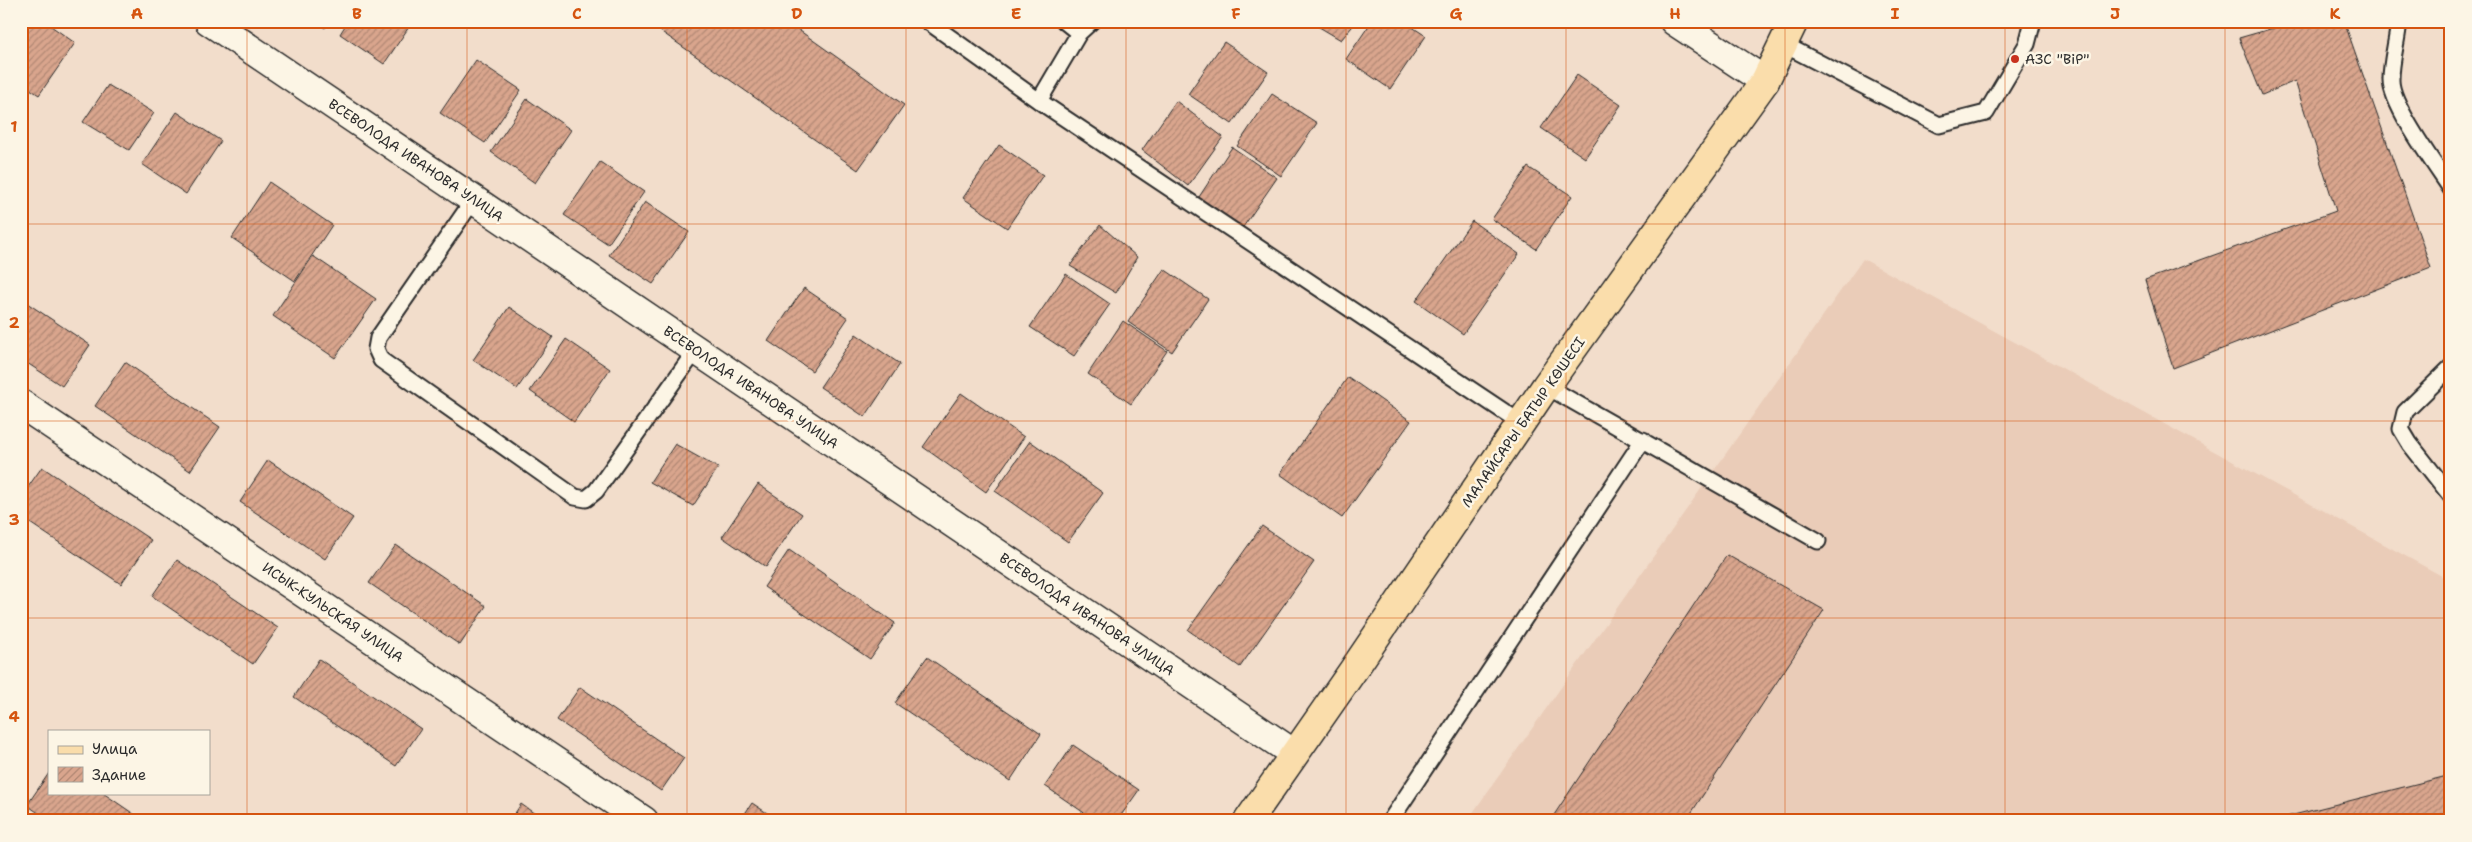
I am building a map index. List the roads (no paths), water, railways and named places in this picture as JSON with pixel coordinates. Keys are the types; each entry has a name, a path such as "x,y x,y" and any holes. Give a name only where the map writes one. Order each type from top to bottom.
{"main road":[{"name":"МАЛАЙСАРЫ БАТЫР КӨШЕСІ","path":"1248,821 1354,669 1546,386 1765,81 1789,33"}],"street":[{"name":"ВСЕВОЛОДА ИВАНОВА УЛИЦА","path":"208,21 1294,753"},
{"path":"1674,21 1765,81"},
{"name":"ИСЫК-КУЛЬСКАЯ УЛИЦА","path":"21,404 644,821"}],"lane":[{"path":"927,21 1039,101 1521,423"},
{"path":"1064,21 1079,33"},
{"path":"1039,101 1079,33 1092,21"},
{"path":"1789,33 1939,125 1986,113 2026,44 2033,21"},
{"path":"2397,21 2398,30 2390,80 2395,97 2407,120 2451,189"},
{"path":"474,199 378,338 376,349 382,360 575,497 586,498 596,491 696,350"},
{"path":"2451,367 2405,412 2401,429 2410,444 2451,496"},
{"path":"1546,386 1818,541"},
{"path":"1390,821 1643,440"}],"place":[{"name":"АЗС \"BiP\"","path":"2015,59"}]}
